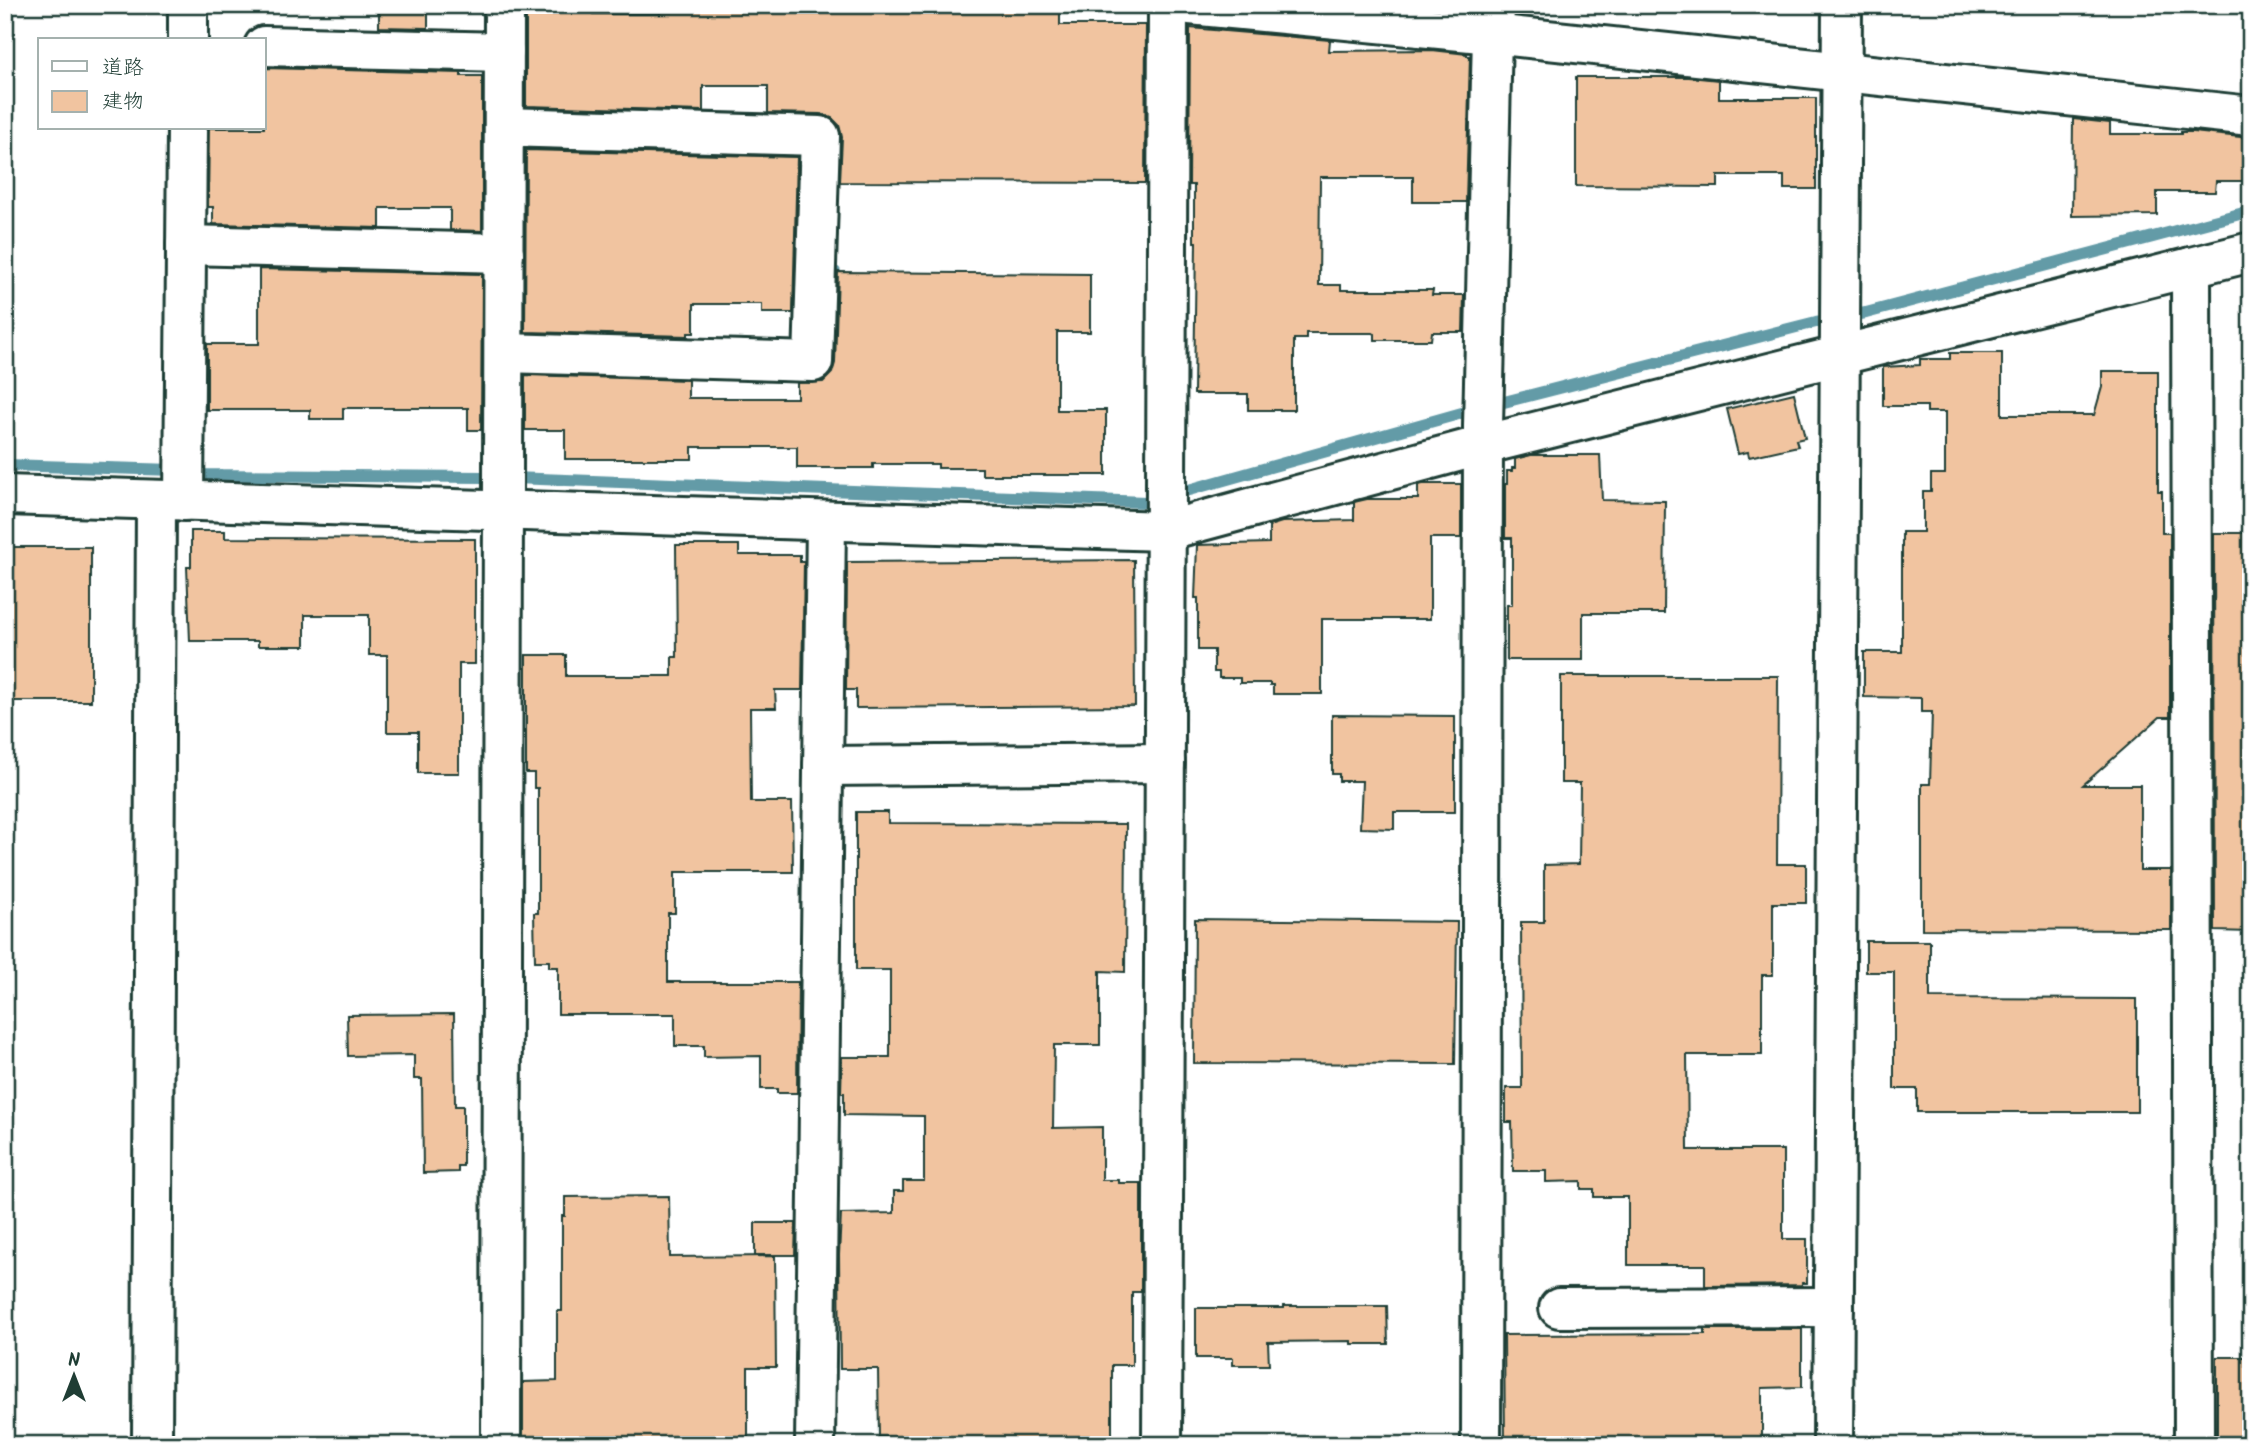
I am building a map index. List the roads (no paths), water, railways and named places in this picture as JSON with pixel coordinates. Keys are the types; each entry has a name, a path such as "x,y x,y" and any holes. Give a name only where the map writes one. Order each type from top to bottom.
{"street":[{"path":"188,5 188,38"},
{"path":"500,1445 504,5"},
{"path":"1162,1445 1168,5"},
{"path":"1190,5 1494,20 1843,72 2251,116"},
{"path":"1833,1445 1842,5"},
{"path":"1481,1445 1484,423 1494,20"},
{"path":"266,46 504,52"},
{"path":"504,127 820,136 813,362 504,353"},
{"path":"152,1445 187,130"},
{"path":"186,244 504,253"},
{"path":"5,495 177,486 504,490 826,521 1166,507 1840,332 2191,267 2251,252"},
{"path":"2191,267 2194,1445"},
{"path":"815,1445 826,521"},
{"path":"823,765 1165,764"},
{"path":"1559,1308 1834,1307"}],"waterway":[{"path":"5,465 175,470 205,475 485,477 1146,502 1469,411 1816,322 1866,313 2251,211"},
{"path":"835,272 835,306"},
{"path":"835,357 835,380"}]}
